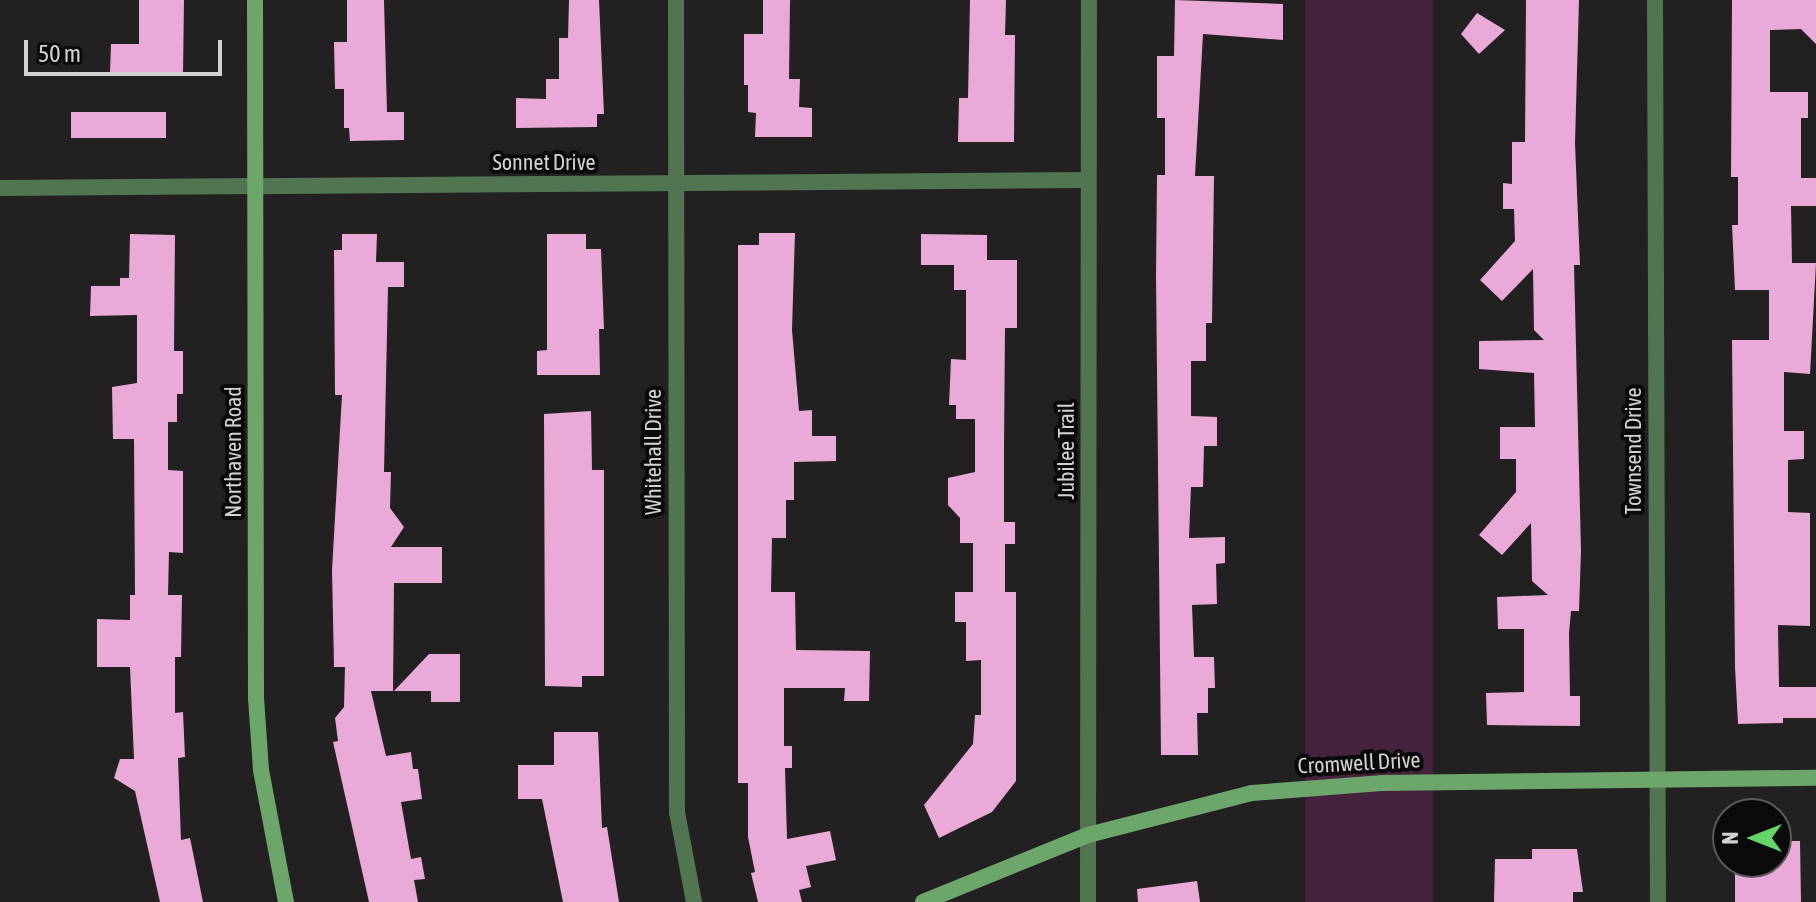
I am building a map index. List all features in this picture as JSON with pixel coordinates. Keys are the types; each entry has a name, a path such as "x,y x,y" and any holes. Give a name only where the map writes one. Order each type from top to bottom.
{"street":[{"name":"Northaven Road","path":"255,0 256,698 261,770 286,902"},
{"name":"Whitehall Drive","path":"676,0 677,812 694,902"},
{"name":"Jubilee Trail","path":"1088,902 1089,0"},
{"name":"Townsend Drive","path":"1655,0 1658,902"},
{"name":"Sonnet Drive","path":"0,188 1088,180"},
{"name":"Cromwell Drive","path":"923,902 1088,835 1252,793 1299,787 1657,777 1816,778"}],"shaded area":[{"path":"1305,0 1433,0 1433,902 1305,902"}],"building":[{"path":"139,0 184,0 183,74 110,72 111,44 139,44"},
{"path":"347,0 384,0 387,112 404,112 404,140 350,141 349,128 344,128 344,89 335,89 334,42 347,42"},
{"path":"569,0 599,0 604,114 597,114 597,127 516,128 516,98 546,99 546,79 559,79 559,38 568,38"},
{"path":"763,0 790,0 789,79 800,79 799,107 812,108 812,137 755,137 756,113 748,112 748,85 744,85 744,34 763,34"},
{"path":"970,0 1006,0 1005,35 1015,35 1014,142 958,142 959,98 968,98"},
{"path":"1175,0 1283,4 1283,40 1203,34 1195,176 1214,176 1212,323 1206,323 1206,361 1191,361 1191,416 1217,417 1217,446 1204,446 1203,487 1191,487 1189,538 1225,537 1225,563 1216,564 1217,604 1192,605 1194,657 1214,657 1215,688 1208,688 1208,713 1197,713 1198,755 1161,755 1156,276 1157,175 1165,175 1165,118 1157,118 1157,56 1174,56"},
{"path":"1526,0 1579,0 1575,143 1580,265 1574,265 1581,551 1579,611 1571,611 1569,633 1570,696 1580,696 1580,726 1487,725 1486,693 1524,692 1524,629 1498,629 1497,597 1548,595 1532,581 1531,523 1502,555 1479,535 1516,492 1516,459 1500,459 1500,427 1535,427 1534,373 1479,369 1479,341 1544,340 1534,330 1533,269 1502,301 1480,280 1515,241 1514,209 1503,209 1503,183 1512,184 1512,142 1525,142"},
{"path":"1732,0 1816,0 1816,44 1801,29 1770,30 1770,92 1808,92 1808,118 1801,118 1801,178 1816,178 1816,206 1791,206 1792,263 1816,263 1810,374 1784,372 1784,431 1804,431 1804,459 1788,460 1788,512 1810,513 1810,626 1778,625 1779,687 1816,687 1816,718 1783,718 1783,723 1738,724 1732,340 1769,340 1769,290 1735,290 1732,225 1738,225 1738,177 1731,177"},
{"path":"1477,13 1505,30 1479,54 1461,34"},
{"path":"71,112 166,112 166,138 71,138"},
{"path":"759,233 795,233 792,330 799,411 812,410 812,436 836,436 836,461 794,462 794,500 786,500 786,538 772,538 771,592 795,592 796,650 870,651 869,701 844,701 845,688 784,688 784,746 792,746 792,768 785,768 787,839 830,831 836,860 806,866 811,887 799,890 802,902 758,902 751,873 755,872 748,837 748,783 738,783 738,245 759,245"},
{"path":"130,234 175,235 174,351 183,351 183,394 177,394 177,422 168,422 168,470 183,471 183,553 169,552 168,595 182,595 181,657 175,657 175,713 183,712 185,757 178,758 181,840 190,838 203,902 160,902 135,791 114,778 120,759 134,759 130,667 97,667 97,619 130,620 130,595 135,595 134,439 113,439 112,387 137,383 137,315 90,316 91,286 120,286 120,278 129,278"},
{"path":"342,234 377,234 376,262 404,262 404,287 388,287 384,472 391,472 390,508 404,527 391,547 442,547 442,583 394,583 393,691 371,691 386,756 411,752 413,769 418,769 422,799 401,802 411,859 421,857 425,879 414,880 418,902 369,902 333,742 338,741 335,718 344,707 345,667 334,667 332,570 342,395 335,395 334,250 342,250"},
{"path":"547,234 586,234 586,249 601,249 604,329 599,329 600,375 537,375 537,351 547,350"},
{"path":"921,234 987,235 987,260 1017,260 1017,328 1005,328 1004,448 1004,522 1015,522 1015,544 1005,544 1005,592 1016,592 1016,781 992,812 939,838 924,805 973,744 975,715 981,715 981,660 966,661 966,622 955,622 955,592 973,592 973,543 960,543 960,518 948,505 948,478 975,472 975,419 956,419 956,405 949,405 951,359 966,360 966,290 954,290 954,265 921,265"},
{"path":"591,411 592,470 604,470 604,676 582,676 582,687 545,686 544,414"},
{"path":"429,654 460,654 460,702 431,702 431,691 394,691"},
{"path":"554,732 598,732 602,828 607,827 619,902 563,902 542,799 518,799 518,765 554,765"},
{"path":"1792,841 1800,841 1801,902 1735,902 1735,878 1792,878"},
{"path":"1532,849 1577,849 1583,892 1573,892 1573,902 1494,902 1495,859 1532,859"},
{"path":"1197,881 1200,902 1138,902 1137,889"}]}
